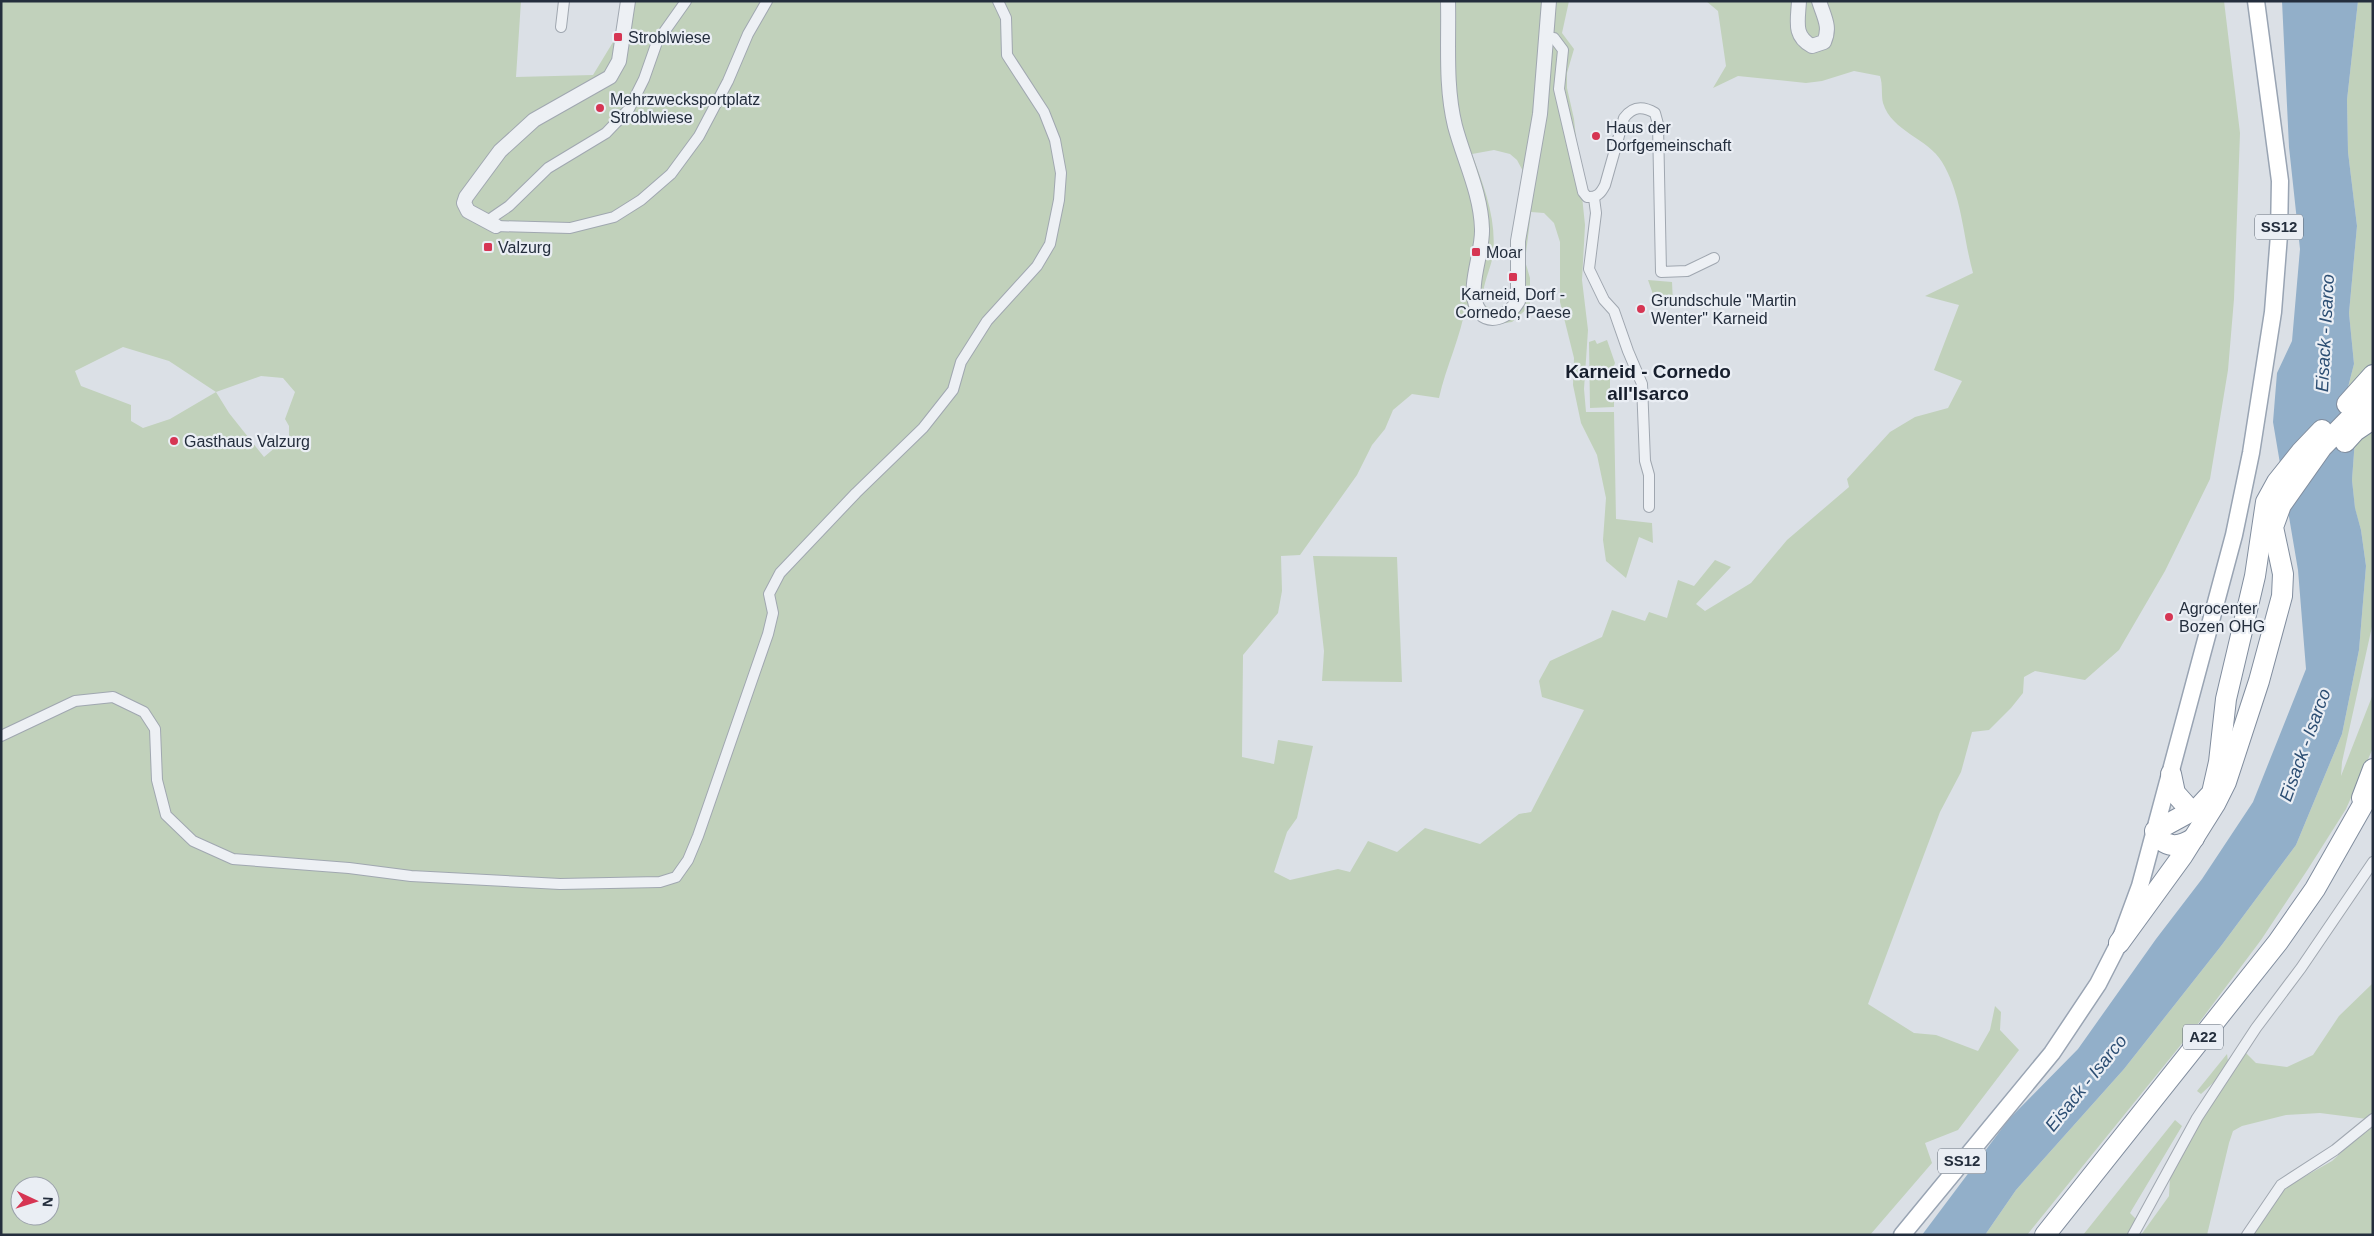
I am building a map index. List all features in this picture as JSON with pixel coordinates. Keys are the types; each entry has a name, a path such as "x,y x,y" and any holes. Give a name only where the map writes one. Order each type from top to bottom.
{"highway":[{"path":"2291,477 2301,452 2373,375"},
{"path":"2194,838 2185,844 2172,846 2162,842 2155,832 2205,803 2215,785 2226,699 2254,582 2262,518 2291,477 2373,395"},
{"path":"2291,477 2329,458 2355,431 2373,419"},
{"path":"2119,943 2194,838 2226,782 2259,682 2282,596 2283,574 2273,527 2276,498"},
{"path":"2350,830 2373,769"},
{"path":"2171,774 2173,787 2179,800 2191,812"},
{"name":"A22","path":"2045,1235 2278,942 2315,889 2373,788"},
{"name":"A22","path":"2062,1235 2287,950 2328,892 2373,816"}],"main road":[{"name":"SS12","path":"1902,1235 2052,1053 2098,984 2119,943 2140,886 2234,535 2262,389 2273,312 2279,235 2280,181 2256,1"}],"street":[{"path":"561,27 564,1"},
{"path":"628,1 619,61 610,77 534,120 500,151 466,197 464,203 468,211 492,225 570,228 614,217 641,200 672,174 699,136 728,81 748,34 767,1"},
{"path":"492,225 492,217 509,206 548,168 606,133 629,109 644,79 657,42 686,1"},
{"path":"1,736 75,701 113,697 144,712 156,729 157,780 166,815 193,841 233,859 349,868 411,876 560,884 660,882 676,877 688,860 698,836 768,634 773,613 769,594 780,573 856,493 924,428 953,390 961,362 987,321 1037,266 1050,244 1059,200 1061,173 1055,140 1044,112 1007,55 1006,18 998,1"},
{"path":"1448,1 1450,92 1455,126 1476,194 1482,227 1482,247 1473,296 1479,312 1488,317 1498,318 1514,310 1518,301 1518,241 1540,114 1547,38 1548,1"},
{"path":"1799,1 1799,34 1803,41 1812,46 1824,42 1828,32 1819,1"},
{"path":"1547,38 1554,38 1563,50 1559,89 1583,192 1587,197 1594,198 1601,193 1624,118 1629,111 1646,108 1655,113 1658,124 1661,272 1687,271 1714,258"},
{"path":"1594,198 1596,213 1589,269 1604,300 1614,311 1642,384 1645,461 1649,475 1649,507"},
{"path":"2133,1235 2197,1118 2256,1028 2301,968 2373,862"},
{"path":"2247,1235 2281,1184 2336,1150 2373,1119"}],"green space":[{"path":"1,1 521,1 516,77 593,75 624,24 629,1 1569,1 1562,33 1574,49 1567,73 1567,88 1574,119 1585,225 1582,280 1588,330 1584,389 1586,412 1614,412 1616,519 1652,523 1653,543 1639,537 1626,578 1606,561 1603,540 1606,498 1597,455 1581,423 1573,385 1574,358 1560,302 1560,242 1554,223 1544,213 1531,212 1525,261 1530,278 1530,306 1512,322 1491,325 1480,321 1466,304 1461,328 1439,398 1412,394 1393,410 1385,429 1372,445 1357,475 1300,555 1281,556 1282,591 1278,613 1243,655 1242,757 1274,764 1278,740 1313,746 1297,818 1287,832 1274,872 1290,880 1338,869 1350,872 1368,841 1397,852 1425,828 1480,844 1519,814 1531,812 1584,710 1542,697 1539,681 1550,661 1602,637 1612,610 1645,621 1649,612 1667,618 1678,580 1694,586 1715,560 1731,567 1696,604 1705,611 1751,583 1787,540 1849,487 1847,479 1890,432 1915,417 1948,408 1962,381 1934,370 1959,305 1925,296 1973,273 1958,202 1949,175 1942,162 1928,147 1894,121 1888,113 1883,103 1880,76 1854,71 1822,81 1806,83 1738,76 1713,88 1726,66 1718,11 1706,1 2224,1 2240,133 2234,299 2228,370 2210,479 2165,571 2119,650 2085,680 2035,671 2024,677 2023,693 2011,708 1989,730 1972,732 1961,772 1940,812 1868,1004 1914,1033 1936,1035 1978,1051 1990,1030 1995,1006 2001,1012 2000,1030 2019,1050 1958,1130 1925,1143 1932,1163 1870,1235 1,1235","holes":["1494,150 1510,154 1517,160 1524,173 1511,239 1511,303 1497,309 1483,304 1484,285 1492,261 1494,242 1488,203 1472,154","123,347 169,361 216,392 170,419 143,428 131,421 131,405 81,386 75,371","261,376 283,378 295,392 285,419 289,426 289,436 264,457 229,413 216,392"]},
{"path":"2358,1 2373,1 2373,364 2346,395 2354,364 2349,313 2357,226 2348,152 2347,100"},
{"path":"1648,280 1672,282 1673,303 1656,303"},
{"path":"1595,340 1597,344 1607,340 1615,363 1610,377 1610,393 1614,394 1614,407 1590,408 1589,342"},
{"path":"2373,424 2373,622 2342,762 2341,776 2373,694 2373,748 2346,809 2261,940 2201,1020 2027,1235 1985,1235 2016,1190 2124,1069 2221,946 2296,845 2342,734 2359,650 2366,566 2361,530 2355,509 2352,480 2355,439"},
{"path":"1313,556 1397,557 1402,682 1322,681 1324,651"},
{"path":"2373,983 2373,1114 2367,1119 2320,1113 2286,1115 2242,1126 2233,1131 2229,1143 2207,1235 2141,1235 2169,1196 2170,1177 2203,1118 2246,1053 2256,1063 2287,1067 2313,1055 2339,1016"},
{"path":"2227,1054 2228,1061 2214,1082 2201,1094 2197,1091"},
{"path":"2175,1120 2182,1126 2130,1213 2136,1219 2128,1235 2083,1235"},
{"path":"2373,1123 2373,1235 2253,1235 2286,1187 2332,1161"}],"water":[{"name":"Eisack - Isarco","path":"2282,1 2358,1 2347,100 2348,152 2357,226 2349,313 2354,364 2346,395 2355,439 2352,480 2355,508 2361,530 2366,566 2359,650 2342,734 2296,845 2221,946 2124,1069 2016,1190 1985,1235 1922,1235 2009,1119 2078,1049 2156,939 2202,879 2253,802 2306,669 2298,570 2273,422 2277,373 2292,341 2300,249 2289,147"}],"place":[{"name":"Stroblwiese","path":"618,37"},
{"name":"Mehrzwecksportplatz Stroblwiese","path":"600,108"},
{"name":"Haus der Dorfgemeinschaft","path":"1596,136"},
{"name":"Valzurg","path":"488,247"},
{"name":"Moar","path":"1476,252"},
{"name":"Karneid, Dorf - Cornedo, Paese","path":"1513,277"},
{"name":"Grundschule \"Martin Wenter\" Karneid","path":"1641,309"},
{"name":"Gasthaus Valzurg","path":"174,441"},
{"name":"Agrocenter Bozen OHG","path":"2169,617"}],"district":[{"name":"Karneid - Cornedo all'Isarco","path":"1648,382"}]}
